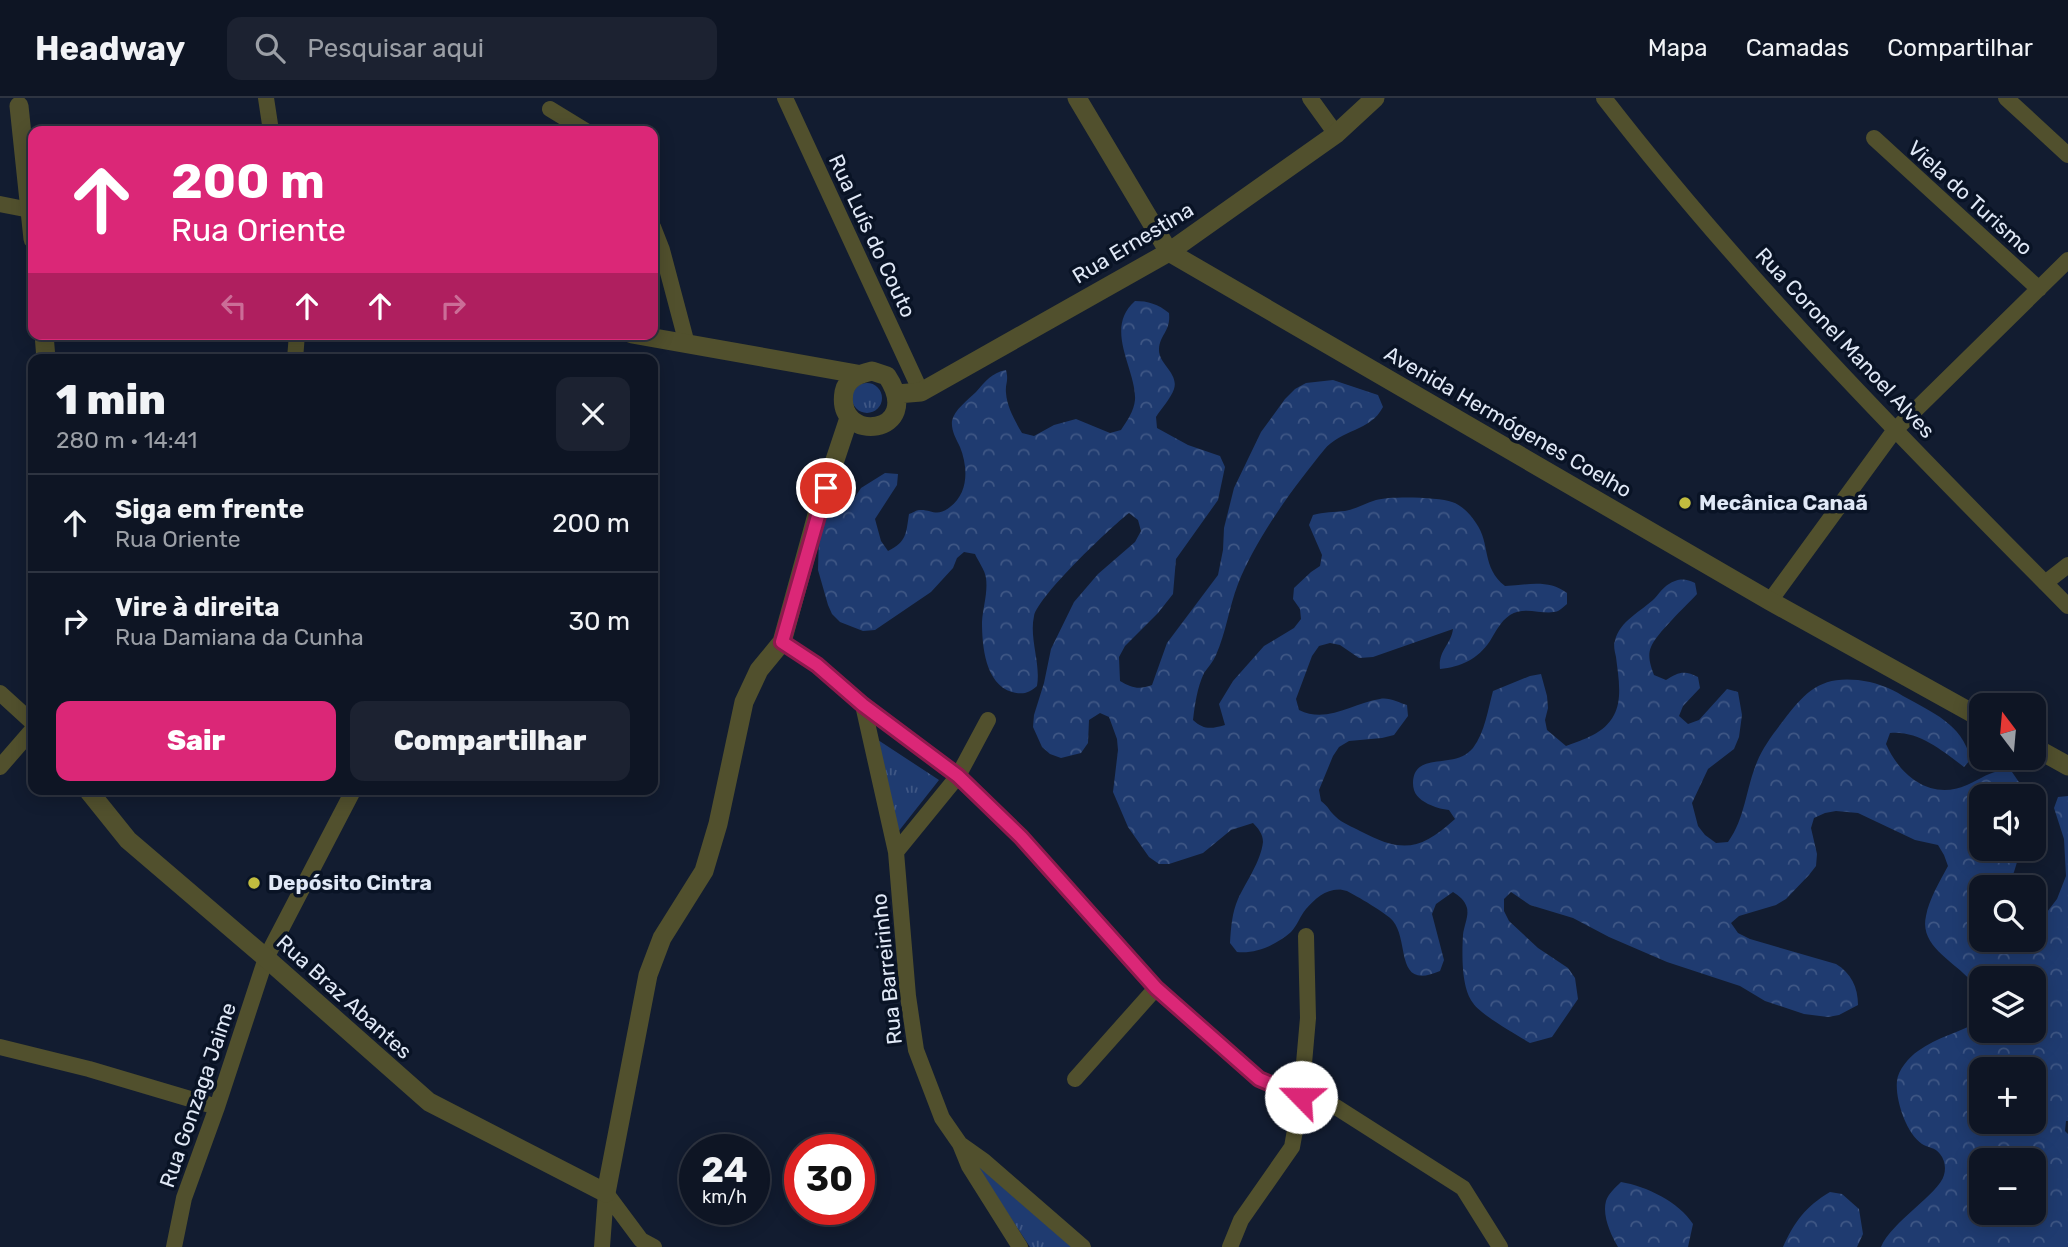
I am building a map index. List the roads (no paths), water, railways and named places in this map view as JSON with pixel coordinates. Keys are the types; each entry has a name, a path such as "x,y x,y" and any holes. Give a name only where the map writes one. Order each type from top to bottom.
{"street":[{"path":"266,98 270,126"},
{"name":"Rua Luís do Couto","path":"785,98 921,392"},
{"name":"Avenida Hermógenes Coelho","path":"1077,98 1170,252 1770,601 1969,711"},
{"path":"1310,98 1336,134"},
{"name":"Rua Ernestina","path":"897,394 921,392 1170,252 1336,134 1375,98"},
{"name":"Rua Coronel Manoel Alves","path":"1604,98 1657,167 1894,431 2068,606"},
{"path":"2006,98 2068,155"},
{"path":"18,102 29,126"},
{"path":"18,102 28,179"},
{"path":"550,109 578,126"},
{"name":"Viela do Turismo","path":"1874,138 2039,289"},
{"path":"0,204 28,209"},
{"path":"658,240 687,344"},
{"path":"1770,601 1894,431 2068,260"},
{"path":"658,339 857,374 872,371 887,376 897,394 894,416 880,426 863,426 849,418 842,402 845,386 857,374"},
{"path":"602,1247 606,1194 648,975 662,938 704,871 718,824 744,702 759,670 782,642 818,512 849,418"},
{"path":"2046,583 2068,565"},
{"path":"782,642 817,665 863,705 958,776 1021,837 1156,988 1259,1079 1301,1097 1336,1107 1464,1188 1500,1247"},
{"path":"0,693 28,718"},
{"name":"Rua Barreirinho","path":"863,705 897,852 908,996 916,1050 942,1118 1020,1247"},
{"path":"897,852 958,776 988,720"},
{"path":"0,766 28,735"},
{"path":"2046,754 2068,766"},
{"name":"Rua Braz Abantes","path":"92,795 128,841 429,1102 606,1194"},
{"name":"Rua Gonzaga Jaime","path":"174,1247 184,1198 266,958 351,795"},
{"path":"1230,1247 1241,1220 1292,1147 1301,1097 1308,1017 1306,936"},
{"path":"1075,1079 1156,988"},
{"path":"0,1046 217,1107"},
{"path":"960,1144 984,1161 1083,1247"},
{"path":"606,1194 644,1245"}],"place":[{"name":"Mecânica Canaã","path":"1685,503"},
{"name":"Depósito Cintra","path":"254,883"}]}
